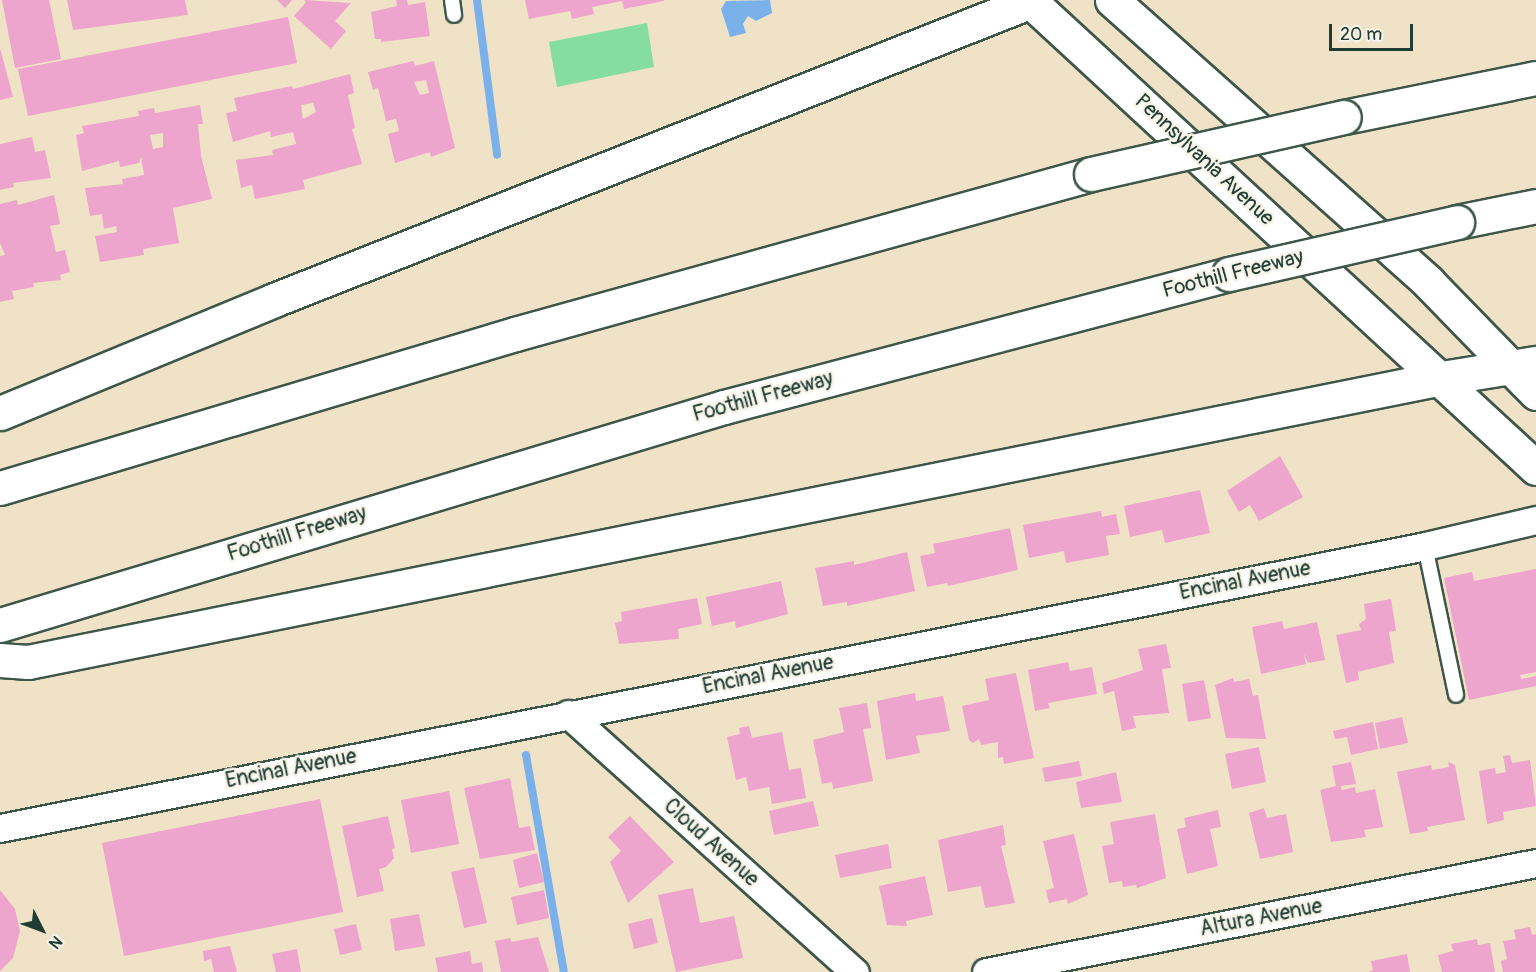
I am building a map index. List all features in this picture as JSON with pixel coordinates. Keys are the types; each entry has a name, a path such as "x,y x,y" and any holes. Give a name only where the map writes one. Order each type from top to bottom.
{"main road":[{"path":"0,413 274,300 1031,0"},
{"name":"Pennsylvania Avenue","path":"1031,0 1442,378 1536,468"},
{"path":"1112,0 1525,366 1536,393"},
{"path":"0,488 515,334 1091,174 1344,117 1536,78"},
{"name":"Foothill Freeway","path":"0,625 724,407 1229,274 1536,206"},
{"path":"0,660 28,662 1442,378 1525,366"}],"street":[{"name":"Encinal Avenue","path":"0,828 1425,546 1536,520"},
{"name":"Cloud Avenue","path":"568,714 855,972"},
{"name":"Altura Avenue","path":"986,972 1536,863"}],"lane":[{"path":"452,0 454,15"},
{"path":"1425,546 1456,695"}],"green space":[{"path":"647,23 654,67 557,87 549,42"}],"water":[{"path":"770,0 772,13 756,21 748,16 743,24 746,33 730,37 721,9 726,1"}],"building":[{"path":"2,0 49,0 61,59 15,68"},
{"path":"67,0 185,0 188,15 73,30"},
{"path":"277,0 292,0 285,8"},
{"path":"304,0 351,3 335,21 346,31 331,49 294,16 306,2"},
{"path":"396,0 407,0 408,5 425,2 430,36 381,42 381,39 375,39 371,12 397,6"},
{"path":"525,0 664,1 624,9 622,1 592,7 594,14 572,19 570,11 529,19"},
{"path":"288,17 297,63 28,116 18,69"},
{"path":"0,48 13,97 0,100"},
{"path":"413,61 415,66 434,61 455,148 431,157 430,152 395,163 388,134 399,131 396,119 386,121 378,88 373,90 368,72","holes":["426,80 429,93 420,95 414,82"]},
{"path":"350,74 354,93 348,95 355,128 352,129 362,164 303,180 305,189 255,199 252,185 241,188 236,160 273,155 272,150 296,144 293,132 271,137 270,131 233,142 226,113 237,111 234,98 292,86 293,89","holes":["313,103 316,112 303,119 301,105"]},
{"path":"200,105 203,124 198,124 201,156 212,199 173,208 179,243 143,249 144,255 100,262 95,236 117,232 116,226 104,229 102,214 90,216 85,188 123,184 122,179 144,175 141,157 139,163 120,167 119,161 82,171 76,135 84,133 82,126 139,116 138,111 154,108 155,113","holes":["163,133 163,147 153,149 150,135"]},
{"path":"32,137 35,152 45,150 51,178 13,183 14,187 0,190 0,144"},
{"path":"54,195 60,224 50,226 56,252 65,250 70,272 60,275 61,280 33,283 34,287 12,291 14,299 0,302 0,256 5,255 0,243 0,204 17,200 18,205"},
{"path":"1280,456 1303,497 1259,521 1250,505 1239,512 1227,491"},
{"path":"1200,490 1210,533 1165,543 1162,530 1130,537 1124,506"},
{"path":"1101,511 1102,517 1116,514 1120,534 1106,536 1109,555 1066,563 1064,551 1029,558 1023,525"},
{"path":"1010,528 1018,570 948,586 947,583 927,587 920,556 935,553 933,544"},
{"path":"907,552 915,591 847,606 847,602 823,606 815,568 854,561 854,565"},
{"path":"1536,569 1536,672 1520,675 1521,679 1536,676 1536,686 1469,700 1444,578 1472,572 1474,581"},
{"path":"781,581 788,614 736,628 735,621 712,626 706,597"},
{"path":"697,598 702,624 678,629 679,639 619,644 615,623 622,621 621,612"},
{"path":"1391,599 1396,631 1389,632 1394,663 1358,672 1359,680 1346,683 1336,635 1361,630 1359,624 1366,619 1364,604"},
{"path":"1282,621 1284,629 1317,622 1325,660 1308,663 1304,654 1306,664 1261,674 1252,627"},
{"path":"1166,644 1171,668 1162,669 1169,713 1133,716 1136,728 1122,731 1114,691 1104,694 1102,683 1143,670 1138,649"},
{"path":"1068,662 1070,671 1092,667 1097,694 1048,703 1050,708 1035,711 1028,670"},
{"path":"1016,673 1034,758 1004,764 1003,757 998,758 998,742 981,745 979,739 973,743 969,740 962,706 989,700 985,679"},
{"path":"1233,678 1234,682 1249,679 1253,696 1258,695 1266,739 1226,738 1215,685"},
{"path":"1204,680 1211,718 1188,722 1182,684"},
{"path":"915,693 916,701 943,696 950,731 916,736 920,753 886,760 877,701"},
{"path":"867,703 871,728 863,729 873,781 833,789 832,782 822,784 813,740 844,732 839,708"},
{"path":"1402,717 1408,743 1380,749 1375,723"},
{"path":"1373,722 1378,749 1351,755 1347,737 1335,739 1333,731"},
{"path":"749,726 752,738 782,732 789,770 801,768 806,798 772,804 769,787 749,791 746,777 736,780 727,737 740,734 739,728"},
{"path":"1259,747 1266,782 1232,789 1225,754"},
{"path":"1510,755 1512,763 1530,760 1536,806 1503,812 1504,820 1487,824 1479,771 1495,768 1496,774 1506,772 1503,756"},
{"path":"1079,761 1082,776 1045,782 1042,768"},
{"path":"1351,762 1356,784 1341,786 1342,790 1355,787 1356,793 1375,789 1383,827 1364,830 1366,837 1331,842 1320,790 1336,786 1332,766"},
{"path":"1448,762 1455,765 1465,820 1427,827 1428,831 1410,834 1397,772 1431,765 1432,770 1449,767"},
{"path":"1116,772 1122,802 1081,808 1076,782"},
{"path":"510,778 519,828 530,826 535,850 480,859 464,788"},
{"path":"449,791 459,844 411,853 401,800"},
{"path":"320,799 343,912 124,956 102,843"},
{"path":"813,801 819,826 774,835 769,811"},
{"path":"1264,808 1267,818 1286,814 1293,852 1260,859 1249,813"},
{"path":"1218,810 1221,827 1210,829 1218,866 1187,874 1177,829 1186,827 1184,818"},
{"path":"1155,814 1166,878 1137,888 1136,885 1123,887 1122,881 1109,883 1102,846 1114,844 1110,822"},
{"path":"388,816 395,848 392,849 394,858 386,867 379,869 384,891 357,897 342,826"},
{"path":"630,816 674,862 628,903 610,862 621,851 608,837"},
{"path":"1003,825 1006,845 1001,846 1015,903 985,908 981,886 948,892 938,840"},
{"path":"1074,834 1088,895 1068,904 1067,899 1049,903 1046,890 1054,888 1043,841"},
{"path":"888,844 892,868 840,878 835,855"},
{"path":"537,853 544,882 519,888 513,860"},
{"path":"474,867 487,923 464,928 451,872"},
{"path":"925,876 933,915 906,921 907,926 887,925 879,886"},
{"path":"693,888 700,923 734,916 743,958 676,972 658,895"},
{"path":"0,890 15,909 20,931 13,958 0,971"},
{"path":"544,890 549,918 517,925 511,897"},
{"path":"419,914 425,946 395,951 390,919"},
{"path":"652,918 658,943 634,949 628,924"},
{"path":"356,924 362,950 340,955 334,929"},
{"path":"1530,927 1532,935 1536,934 1536,972 1503,972 1501,961 1507,959 1503,941 1516,939 1514,930"},
{"path":"538,937 549,972 501,972 495,941 510,938 511,942"},
{"path":"1477,939 1478,945 1490,943 1495,972 1442,972 1438,955 1453,951 1451,944"},
{"path":"230,946 237,972 214,972 211,959 204,961 203,951"},
{"path":"297,949 301,972 276,972 272,954"},
{"path":"470,951 472,964 482,962 483,972 438,972 435,958"},
{"path":"1407,954 1410,972 1369,972 1373,970 1371,961"}],"waterway":[{"path":"477,0 497,155"},
{"path":"526,755 564,972"}]}
